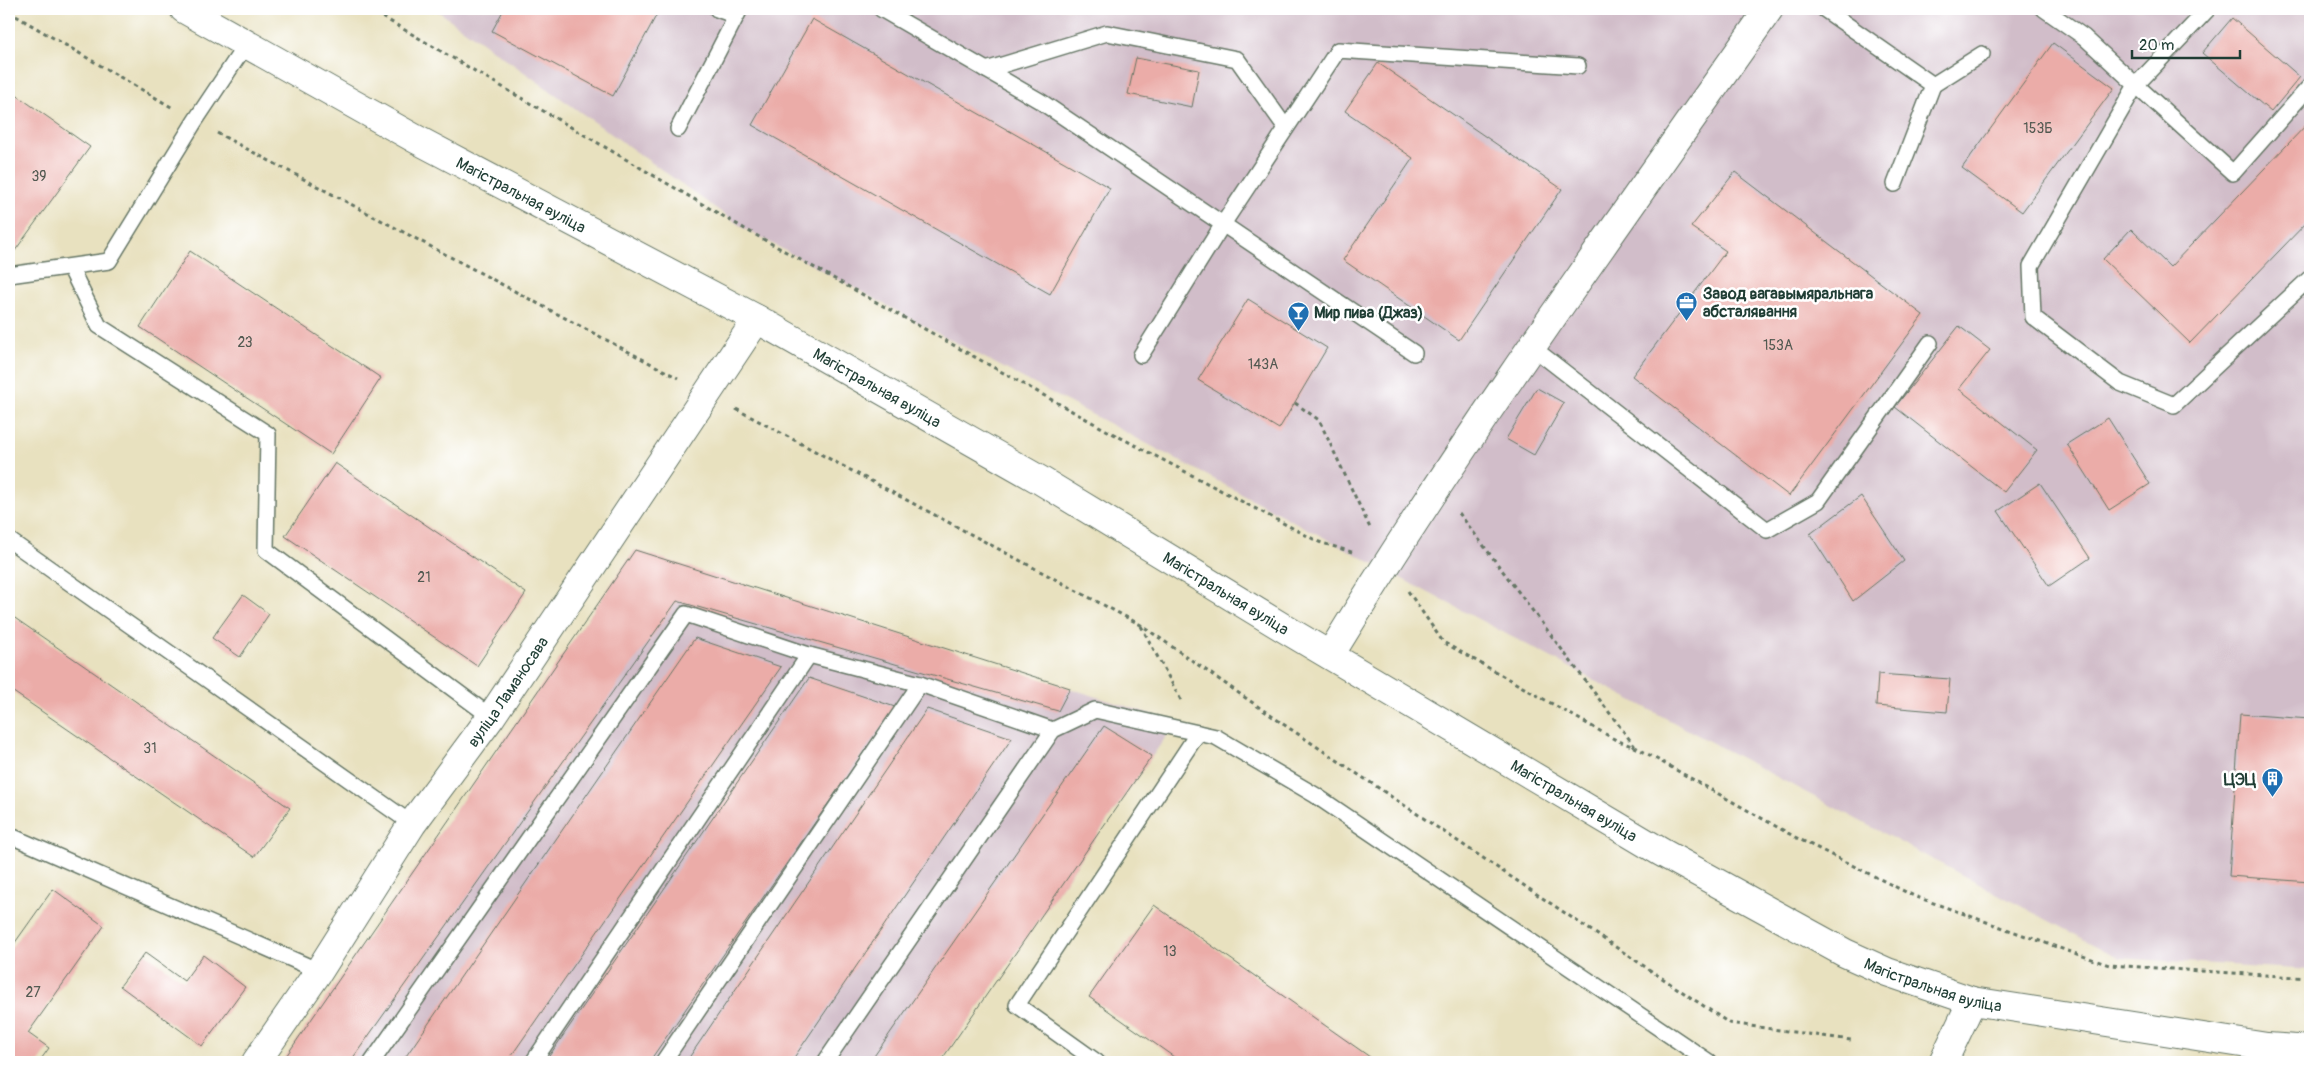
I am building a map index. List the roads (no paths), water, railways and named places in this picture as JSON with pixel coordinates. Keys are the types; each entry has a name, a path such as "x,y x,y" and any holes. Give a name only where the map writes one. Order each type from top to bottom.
{"main road":[{"name":"Магістральная вуліца","path":"184,9 414,138 757,319 1040,480 1662,852 1845,953 1887,972 1972,1001 2267,1047 2310,1050"},
{"path":"1330,655 1386,562 1532,347 1769,9"},
{"name":"вуліца Ламаносава","path":"256,1062 319,970 412,824 492,717 757,319"},
{"path":"1943,1062 1972,1001"}],"lane":[{"path":"678,129 738,12 717,9"},
{"path":"881,9 1040,101 1414,353"},
{"path":"1824,9 1933,85"},
{"path":"2044,9 2084,38 2233,173 2310,86"},
{"path":"2208,9 2136,85 2031,266 2033,316 2120,383 2174,405 2310,278"},
{"path":"986,70 1108,33 1237,59 1286,128"},
{"path":"9,275 109,261 195,121 247,43"},
{"path":"1141,355 1223,224 1338,50 1578,66"},
{"path":"1895,184 1933,85 1982,54"},
{"path":"70,267 99,326 268,434 266,550 492,717"},
{"path":"1532,347 1767,530 1818,501 1930,343"},
{"path":"9,540 412,824"},
{"path":"372,1062 686,614 809,655 920,684 1053,730"},
{"path":"533,1062 809,655"},
{"path":"662,1062 920,684"},
{"path":"824,1062 1053,730 1096,710 1216,737 1315,795 1709,1062"},
{"path":"1097,1062 1017,1005 1198,733"},
{"path":"9,838 11,836 319,970"}],"place":[{"name":"Завод вагавымяральнага абсталявання","path":"1687,321"},
{"name":"Мир пива (Джаз)","path":"1298,331"},
{"name":"ЦЭЦ","path":"2272,798"}]}
